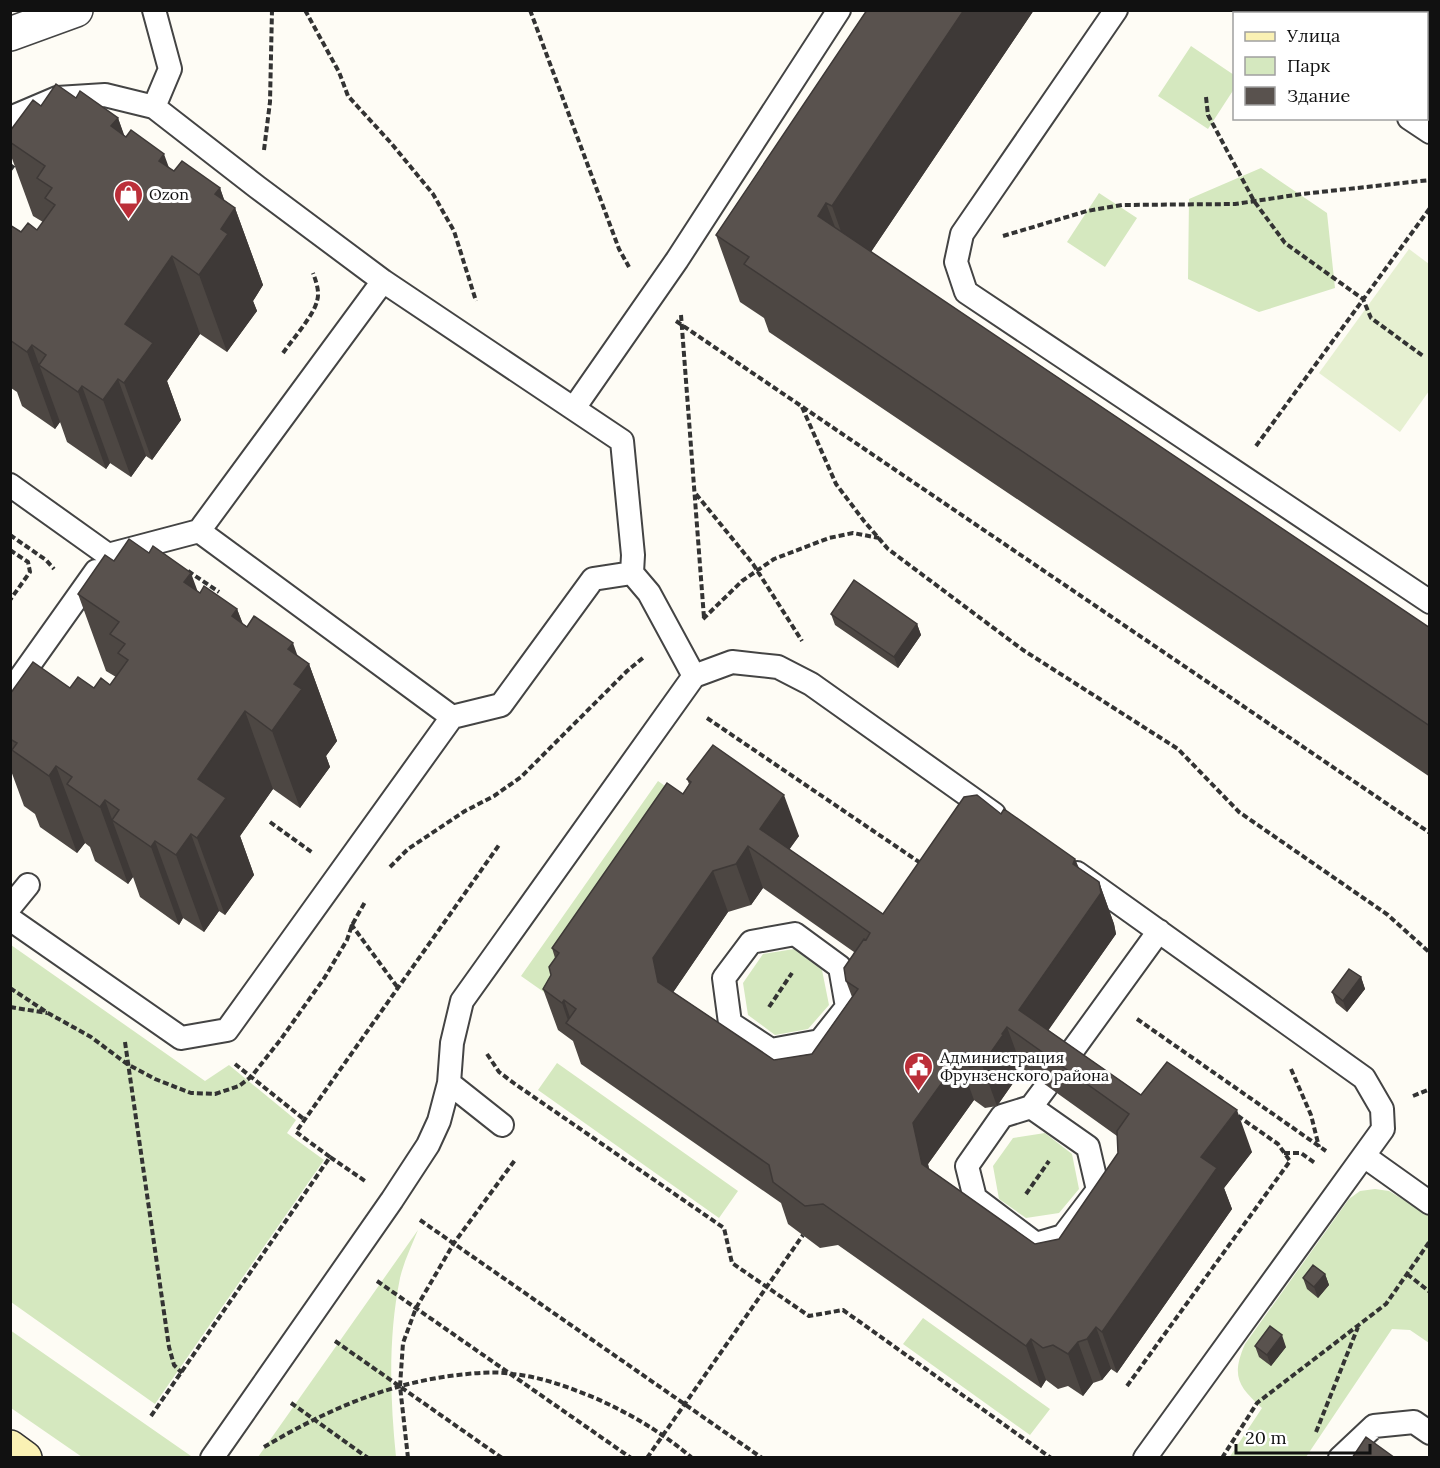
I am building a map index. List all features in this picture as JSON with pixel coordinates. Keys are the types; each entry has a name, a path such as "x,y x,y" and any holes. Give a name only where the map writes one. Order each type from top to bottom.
{"street":[{"path":"10,34 76,10"},
{"path":"10,1448 25,1458"}],"lane":[{"path":"154,10 170,69 154,107"},
{"path":"574,408 677,260 840,10"},
{"path":"1116,10 962,234 956,262 966,292 1430,602"},
{"path":"10,118 57,98 105,94 154,107 257,188 383,281 622,441 633,555 632,573 648,593 674,640 701,673"},
{"path":"1412,120 1430,132"},
{"path":"10,692 34,673 108,555 198,531 383,281"},
{"path":"10,485 108,555"},
{"path":"198,531 452,717"},
{"path":"10,918 181,1038 227,1030 452,717 501,705 593,579 632,573"},
{"path":"212,1458 428,1145 439,1121 449,1083 452,1043 462,1001 678,699 701,673 732,662 778,667 811,684 1009,825"},
{"path":"925,866 971,798"},
{"path":"1056,858 1364,1078 1382,1109 1383,1129 1145,1458"},
{"path":"10,907 28,885"},
{"path":"1031,1107 1088,1147 1098,1190 1063,1236 1036,1244 975,1198 967,1166 1002,1116 1031,1107 1159,931"},
{"path":"795,934 811,946 840,967 847,1007 820,1041 771,1050 730,1023 724,978 751,942 795,934"},
{"path":"842,977 858,956"},
{"path":"449,1083 502,1125"},
{"path":"1359,1163 1430,1203"},
{"path":"1340,1458 1374,1426 1414,1422 1430,1432"}],"path":[{"path":"257,188 270,102 272,10"},
{"path":"305,10 339,72 348,96 433,194 454,231 478,311 495,355"},
{"path":"530,10 619,249 648,301 1430,833"},
{"path":"1206,97 1208,115 1254,201 1285,243 1363,299 1371,318 1424,356"},
{"path":"10,170 20,157"},
{"path":"959,249 1087,211 1122,205 1235,204 1430,180"},
{"path":"1237,473 1430,208"},
{"path":"677,260 704,617 701,673"},
{"path":"280,357 318,300 316,282 309,266"},
{"path":"801,406 836,484 888,549 1023,650 1178,749 1239,812 1389,915 1430,953"},
{"path":"695,494 758,570 789,618"},
{"path":"388,869 408,849 465,811 494,796 520,777 627,671 649,653 698,625 722,598 774,559 829,538 853,533 879,538"},
{"path":"10,550 28,562 30,572 10,600"},
{"path":"180,565 227,598"},
{"path":"678,699 925,866"},
{"path":"270,822 321,859 339,908 398,988"},
{"path":"499,845 296,1132 762,1458"},
{"path":"10,988 91,1037 155,1080 191,1093 215,1094 239,1086 251,1077 281,1039 347,940 352,925 370,894"},
{"path":"749,1036 811,946"},
{"path":"1110,1000 1319,1146 1359,1163"},
{"path":"10,1007 48,1013"},
{"path":"126,1032 124,1041 170,1347 174,1365 182,1373"},
{"path":"213,1033 232,1061 305,1120"},
{"path":"487,1053 499,1072 515,1084 724,1228 732,1263 809,1316 843,1310 1045,1456 1051,1458"},
{"path":"1288,1063 1307,1105 1322,1154"},
{"path":"1127,1386 1290,1161 1278,1144 1234,1114"},
{"path":"1007,1222 1067,1132"},
{"path":"1284,1153 1301,1153 1312,1161"},
{"path":"151,1416 330,1157"},
{"path":"408,1458 400,1386 403,1343 416,1308 454,1243 515,1160"},
{"path":"647,1458 803,1235"},
{"path":"1222,1458 1257,1403 1386,1304 1430,1241"},
{"path":"1407,1274 1430,1292"},
{"path":"374,1278 631,1458"},
{"path":"1314,1435 1359,1325"},
{"path":"332,1338 502,1458"},
{"path":"256,1451 314,1419 355,1400 400,1386 472,1373 510,1373 557,1383 610,1405 663,1434 692,1458"},
{"path":"287,1400 368,1458"}],"green space":[{"path":"1191,46 1233,74 1233,91 1208,129 1158,96"},
{"path":"1261,168 1327,213 1335,288 1259,312 1188,279 1189,199"},
{"path":"1099,193 1137,218 1105,267 1067,242"},
{"path":"1409,249 1429,264 1429,391 1400,432 1319,373"},
{"path":"658,781 685,800 548,995 521,976"},
{"path":"11,945 205,1081 229,1065 296,1120 287,1133 324,1160 155,1404 11,1302"},
{"path":"794,949 822,970 829,1005 808,1029 775,1035 748,1015 743,983 763,954"},
{"path":"557,1063 738,1191 719,1218 538,1090"},
{"path":"1045,1133 1072,1154 1079,1189 1059,1213 1026,1218 999,1199 993,1166 1013,1138"},
{"path":"1375,1189 1389,1191 1429,1215 1429,1343 1410,1330 1392,1329 1306,1457 1229,1458 1262,1408 1242,1387 1239,1380 1238,1364 1245,1344 1349,1199 1360,1191"},
{"path":"418,1230 402,1272 393,1323 391,1390 396,1457 258,1457"},
{"path":"923,1318 1050,1409 1030,1435 903,1344"},
{"path":"10,1330 191,1456 82,1457 11,1408"}],"building":[{"path":"867,10 964,10 832,206 826,203 818,216 1430,628 1430,726 744,264 749,257 716,235"},
{"path":"56,84 76,98 80,91 118,118 111,126 126,137 131,130 164,154 159,161 174,171 182,161 220,188 215,194 235,208 221,229 228,234 199,275 172,256 125,324 153,343 124,383 118,379 103,400 82,386 78,392 39,365 46,355 32,345 27,352 10,340 10,225 21,232 28,223 37,230 55,205 45,198 52,188 37,178 45,166 10,142 10,131 33,100 41,106"},
{"path":"129,539 149,553 153,546 191,573 184,582 200,593 204,586 237,609 232,616 247,627 254,616 293,643 288,649 309,664 294,684 302,689 272,731 245,711 198,779 226,798 197,838 191,834 176,855 155,841 151,847 112,820 119,810 105,800 100,807 67,784 72,777 56,766 49,776 12,750 17,743 10,739 10,694 33,662 70,688 78,677 94,688 101,678 110,685 128,660 118,653 125,644 110,634 119,622 78,594 105,555 114,561"},
{"path":"854,580 917,624 894,657 831,614"},
{"name":"Администрация Фрунзенского района","path":"713,745 784,795 760,829 883,914 964,797 977,795 1001,814 1004,809 1075,859 1073,864 1099,882 1101,893 1019,1010 1141,1095 1167,1062 1237,1110 1201,1157 1217,1168 1102,1332 1096,1327 1087,1339 1078,1342 1068,1354 1053,1345 1043,1348 1031,1339 1026,1346 823,1204 805,1206 773,1182 769,1165 566,1023 576,1009 564,1000 562,1003 543,989 551,975 549,967 559,953 552,948 667,783 683,794 691,782 687,779","holes":["748,846 870,933 844,968 846,981 858,989 812,1054 774,1060 658,982 653,958 713,871 736,864","1007,1027 1129,1114 1117,1131 1118,1153 1059,1239 1035,1244 922,1164 913,1123 959,1059 970,1067 982,1065"]},
{"path":"1349,969 1361,977 1343,1001 1332,992"},
{"path":"1313,1265 1325,1274 1314,1287 1303,1278"},
{"path":"1270,1326 1282,1335 1267,1355 1255,1346"},
{"path":"1366,1437 1395,1458 1352,1458"}],"place":[{"name":"Ozon","path":"128,220"},
{"name":"Администрация Фрунзенского района","path":"919,1092"}]}
